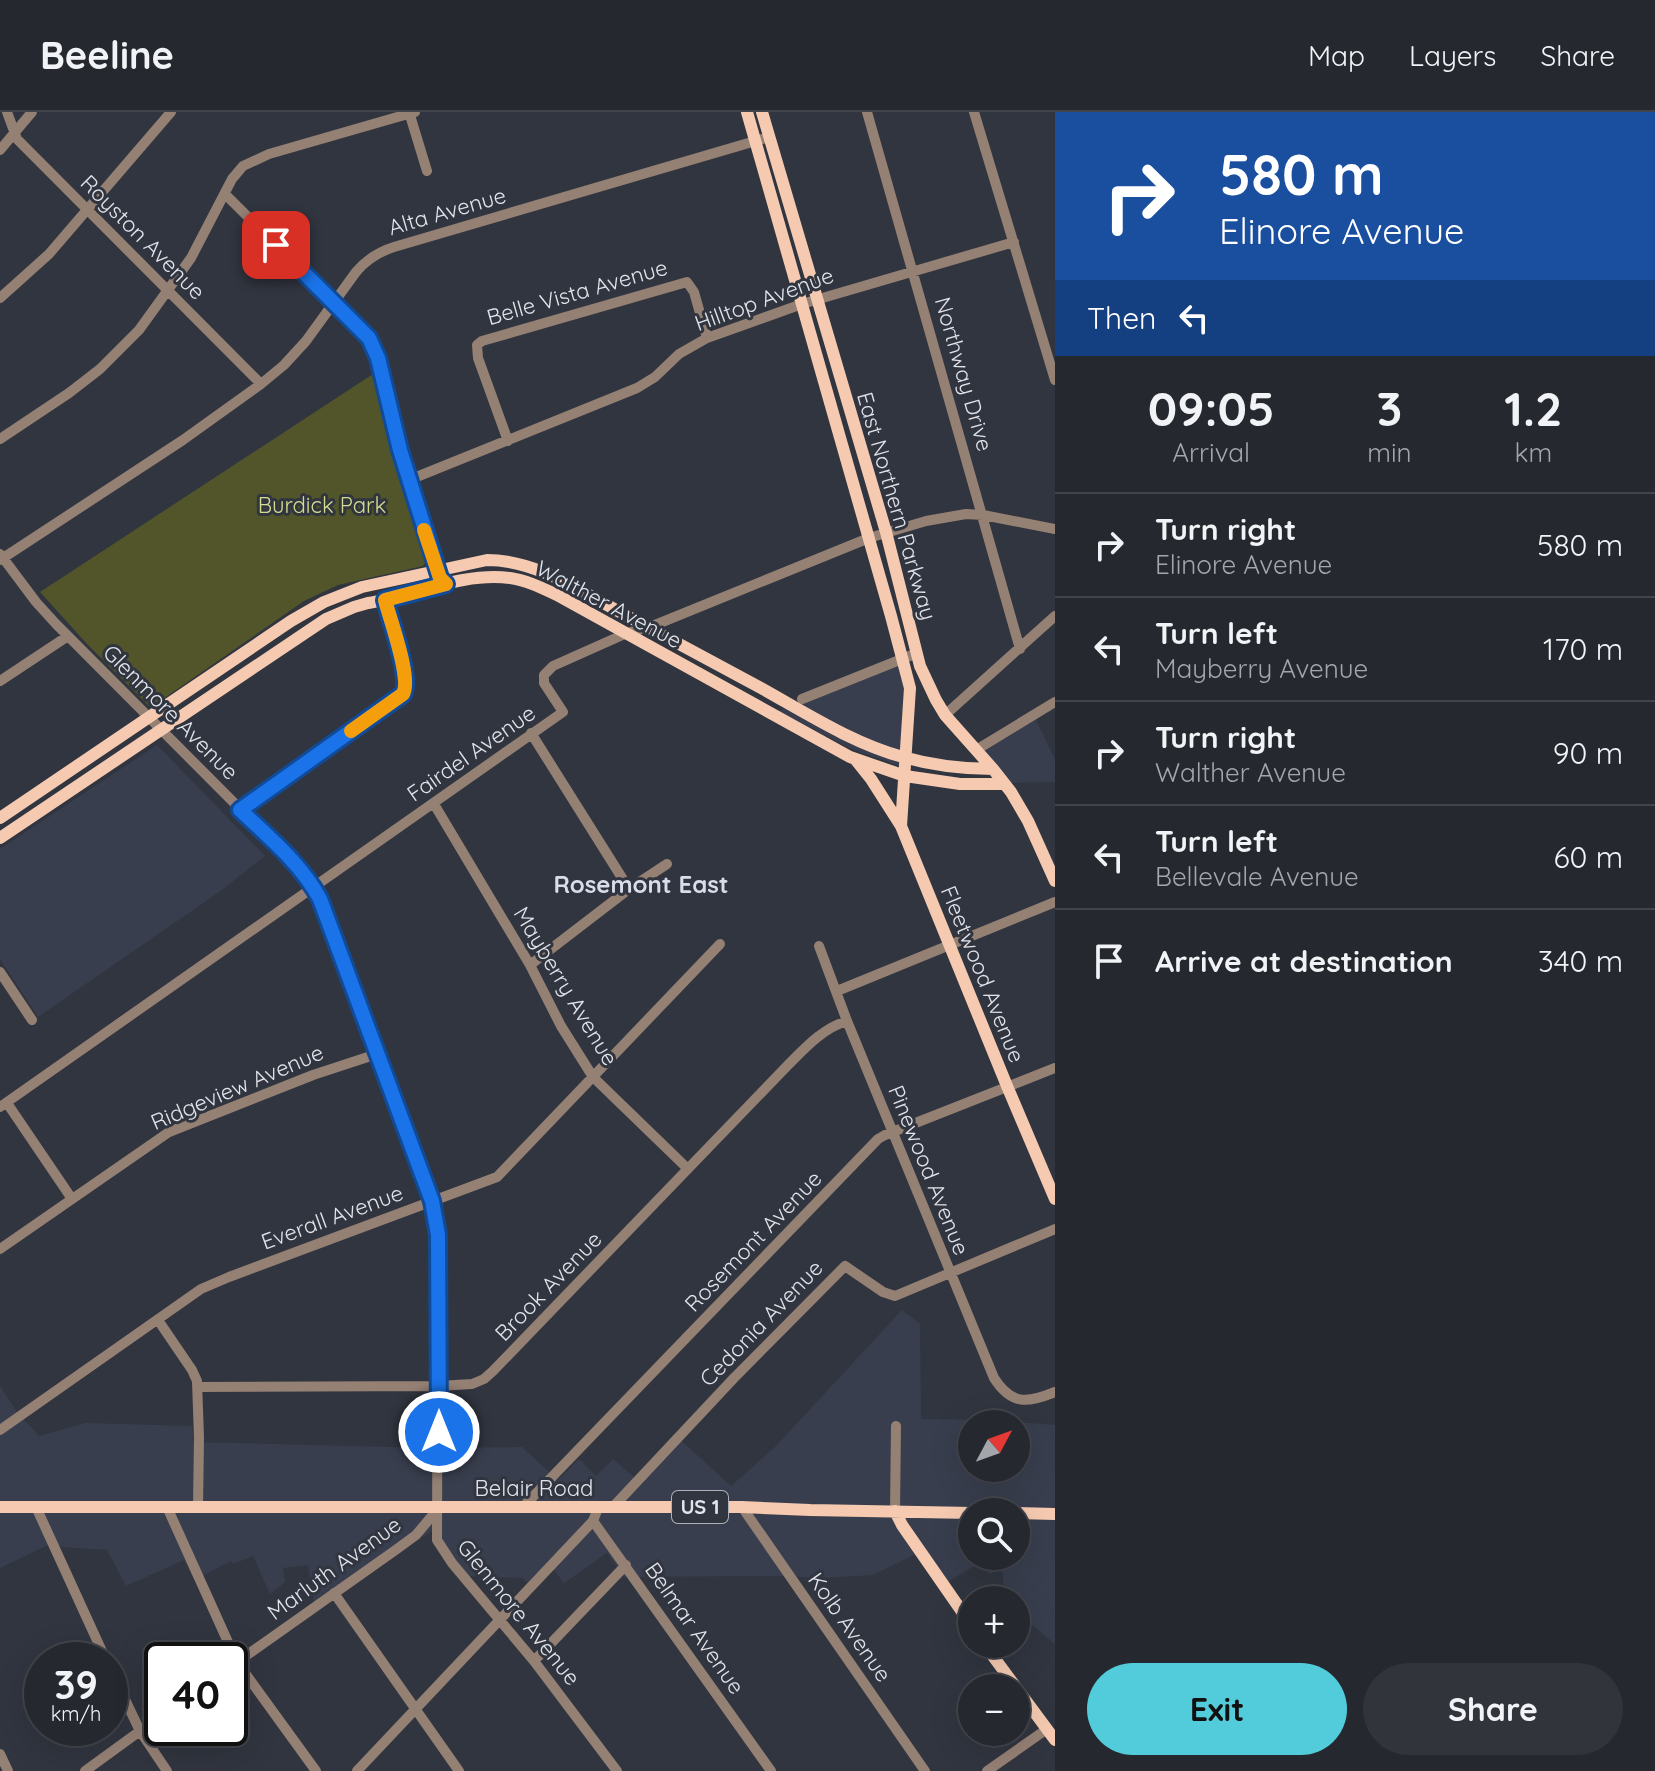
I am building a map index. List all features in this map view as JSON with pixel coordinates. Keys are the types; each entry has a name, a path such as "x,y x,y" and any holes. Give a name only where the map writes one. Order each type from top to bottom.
{"main road":[{"name":"East Northern Parkway","path":"747,112 903,658 910,688 906,758"},
{"name":"East Northern Parkway","path":"762,112 928,684 945,715 993,769 1028,821 1055,881"},
{"path":"834,414 850,411"},
{"name":"Walther Avenue","path":"0,818 291,621 324,602 362,587 487,560 514,562 575,587 842,732 906,758 965,768 993,769"},
{"name":"Walther Avenue","path":"0,838 316,625 354,607 476,578 498,577 527,582 557,595 855,759 905,776 960,784 1004,784"},
{"name":"Fleetwood Avenue","path":"906,758 901,826 1055,1199"},
{"path":"855,759 901,826"},
{"name":"Belair Road","path":"0,1507 742,1507 958,1513"},
{"path":"895,1511 958,1606"},
{"path":"1030,1513 1055,1514"},
{"path":"994,1658 1055,1740"}],"street":[{"name":"Royston Avenue","path":"7,112 17,139 261,384"},
{"path":"0,150 32,112"},
{"path":"0,298 49,254 171,112"},
{"path":"0,439 100,369 139,330 191,258 243,166 256,159 411,112 427,171"},
{"name":"Northway Drive","path":"867,112 1020,649"},
{"path":"974,112 1055,380"},
{"name":"Alta Avenue","path":"1,557 183,440 261,384 306,341 369,258 384,250 769,137"},
{"path":"225,194 369,338 376,351 409,480 440,578 446,584"},
{"name":"Hilltop Avenue","path":"409,480 637,388 655,377 679,354 707,338 802,304 1014,242"},
{"name":"Belle Vista Avenue","path":"508,441 484,376 477,345 491,338 683,283 689,284 694,292 707,338"},
{"name":"Fairdel Avenue","path":"3,1105 563,712 544,683 544,675 553,666 627,633 650,627 886,532 966,514 1055,529"},
{"name":"Glenmore Avenue","path":"1,557 36,602 68,636 288,857 313,887 432,1201 438,1235 437,1540 617,1771"},
{"path":"240,810 403,694 406,689 405,671 385,600"},
{"path":"945,715 1055,616"},
{"path":"0,681 68,636"},
{"path":"802,699 917,653"},
{"path":"976,750 1055,702"},
{"path":"531,733 629,889"},
{"name":"Mayberry Avenue","path":"434,804 593,1077 688,1169"},
{"path":"530,965 629,889 667,864"},
{"path":"837,991 1055,902"},
{"name":"Everall Avenue","path":"0,1430 214,1282 497,1177 720,944"},
{"name":"Pinewood Avenue","path":"819,946 994,1378 1002,1389 1018,1399 1029,1400 1055,1392"},
{"path":"0,972 4,987 32,1020"},
{"name":"Brook Avenue","path":"197,1387 439,1386 472,1384 484,1379 810,1044 835,1025 847,1021"},
{"name":"Ridgeview Avenue","path":"0,1249 169,1132 313,1075 377,1054"},
{"name":"Rosemont Avenue","path":"523,1507 878,1139 1055,1068"},
{"path":"3,1105 72,1199"},
{"name":"Cedonia Avenue","path":"613,1507 845,1266 883,1292 895,1296 1055,1229"},
{"path":"158,1320 197,1381 198,1507"},
{"path":"895,1511 896,1426"},
{"path":"36,1507 98,1642"},
{"path":"167,1507 225,1642"},
{"name":"Kolb Avenue","path":"742,1507 925,1771"},
{"name":"Marluth Avenue","path":"248,1654 397,1549 422,1529 438,1508"},
{"path":"357,1771 593,1521 598,1508"},
{"name":"Belmar Avenue","path":"593,1521 771,1771"},
{"name":"Marluth Avenue","path":"422,1529 437,1534"},
{"path":"534,1661 626,1565"},
{"path":"334,1593 459,1771"},
{"path":"248,1682 316,1771"},
{"path":"128,1706 140,1731 167,1771"},
{"path":"85,1771 144,1728"},
{"path":"987,1771 1047,1729"},
{"path":"0,1754 8,1771"}],"shaded area":[{"path":"902,659 909,693 905,768 849,748 779,711"},
{"path":"1033,714 1055,759 1055,782 1001,783 975,750"},
{"path":"157,745 265,856 222,890 38,1017 0,959 0,849"},
{"path":"902,1310 920,1324 921,1419 958,1420 958,1482 1030,1482 1030,1423 1055,1425 1055,1644 1030,1624 1030,1586 1004,1586 1002,1570 1030,1570 1030,1498 958,1498 958,1570 967,1570 939,1587 916,1554 873,1575 824,1578 624,1577 607,1553 564,1583 553,1569 532,1589 523,1578 458,1576 434,1543 432,1531 423,1537 417,1531 314,1603 308,1565 283,1568 285,1582 270,1594 253,1556 233,1564 231,1561 194,1580 184,1560 126,1586 107,1550 46,1546 0,1568 0,1386 17,1412 39,1436 85,1423 192,1426 194,1442 522,1447 558,1480 579,1459 596,1476 613,1459 635,1478 674,1434 731,1486 775,1447"}],"green space":[{"name":"Burdick Park","path":"373,374 425,563 423,566 338,585 304,601 149,706 40,592"}],"slow traffic":[{"path":"351,731 406,689 405,671 385,600 446,584 440,578 424,530"}],"district":[{"name":"Rosemont East","path":"641,885"}],"route":[{"path":"276,245 369,338 378,358 400,450 440,578 446,584 385,600 405,671 406,689 403,694 240,810 309,880 320,899 432,1201 438,1235 439,1432"}]}
